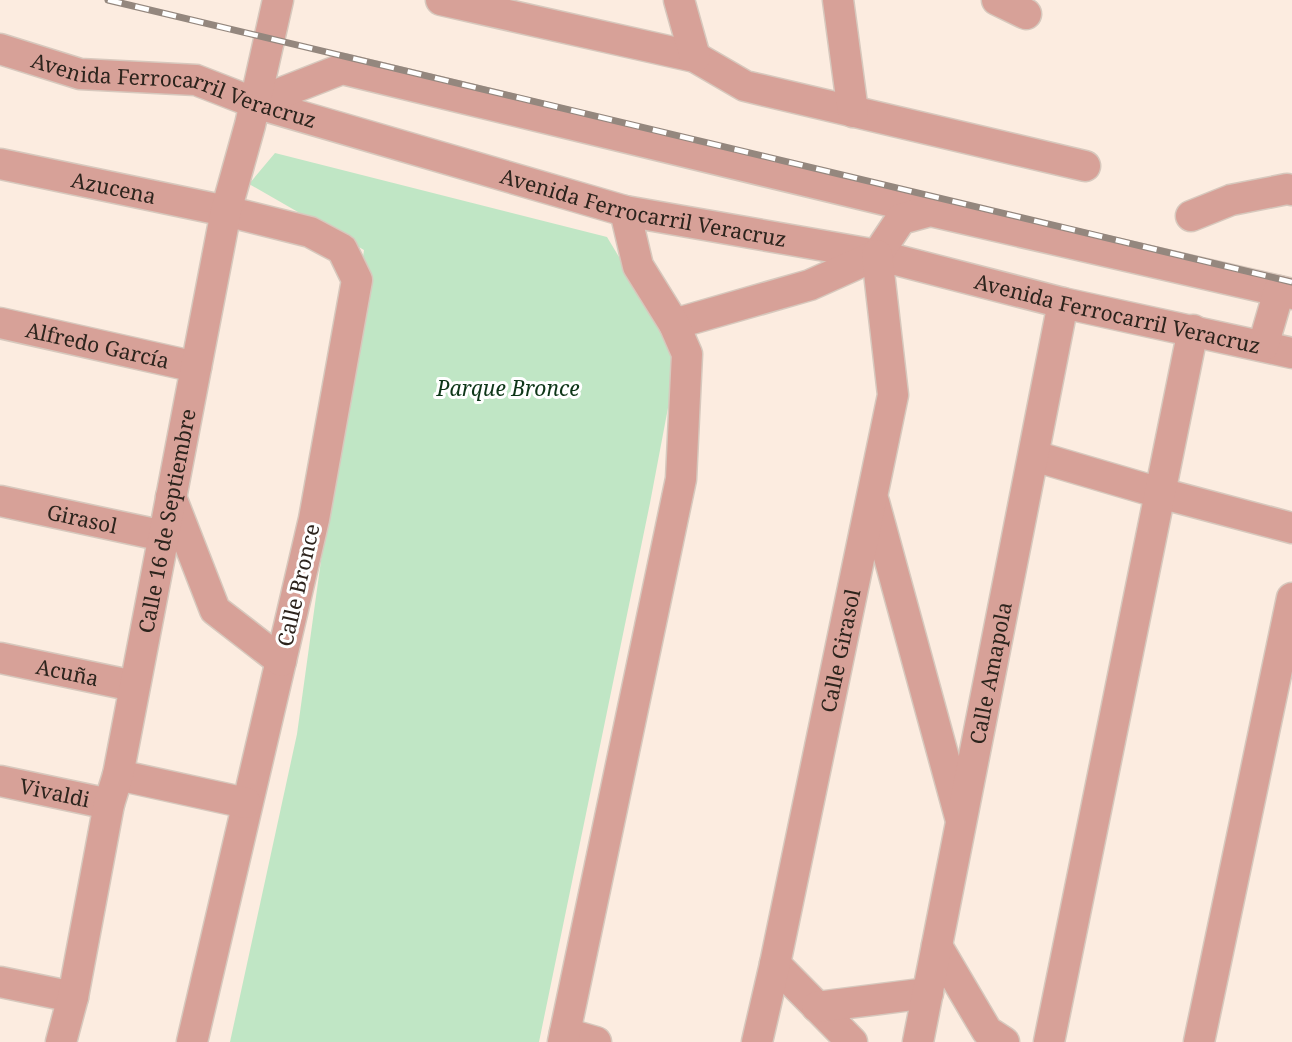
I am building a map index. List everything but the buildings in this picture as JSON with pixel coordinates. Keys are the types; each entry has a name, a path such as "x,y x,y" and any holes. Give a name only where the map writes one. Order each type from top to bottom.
{"street":[{"name":"Calle 16 de Septiembre","path":"61,1042 73,997 109,804 118,775 226,212 255,103 278,0"},
{"path":"441,0 695,57 745,86 1085,166"},
{"path":"838,0 853,112"},
{"path":"997,0 1026,14"},
{"path":"682,1 695,57"},
{"name":"Avenida Ferrocarril Veracruz","path":"0,49 80,74 196,80 255,103 625,211 877,255 1063,303 1278,349"},
{"path":"255,103 342,69 930,211 1285,292 1278,349"},
{"name":"Azucena","path":"0,164 226,212"},
{"path":"1191,216 1231,200 1292,190"},
{"path":"596,1042 564,1037 681,478 687,354 674,324 638,266 625,211"},
{"path":"674,324 810,285 877,255 901,219 930,211"},
{"name":"Calle Bronce","path":"192,1042 314,519 357,280 342,249 318,236 310,232 226,212"},
{"name":"Calle Girasol","path":"756,1042 775,964 893,395 877,255"},
{"name":"Calle Amapola","path":"918,1042 1063,303"},
{"name":"Alfredo García","path":"0,323 196,367"},
{"path":"1049,1042 1193,330"},
{"path":"1034,456 1292,528"},
{"path":"171,496 215,610 280,661"},
{"path":"872,496 961,823"},
{"name":"Girasol","path":"0,501 164,536"},
{"path":"1199,1042 1292,598"},
{"name":"Acuña","path":"0,658 134,686"},
{"path":"118,775 246,803"},
{"name":"Vivaldi","path":"0,781 109,804"},
{"path":"937,946 987,1031 1005,1042"},
{"path":"775,964 852,1042"},
{"path":"0,982 73,997"},
{"path":"817,1007 928,993"}],"green space":[{"name":"Parque Bronce","path":"275,153 607,237 678,355 650,503 539,1042 230,1042 297,734 364,250 249,184"}],"railway":[{"path":"108,0 1292,282"}]}
